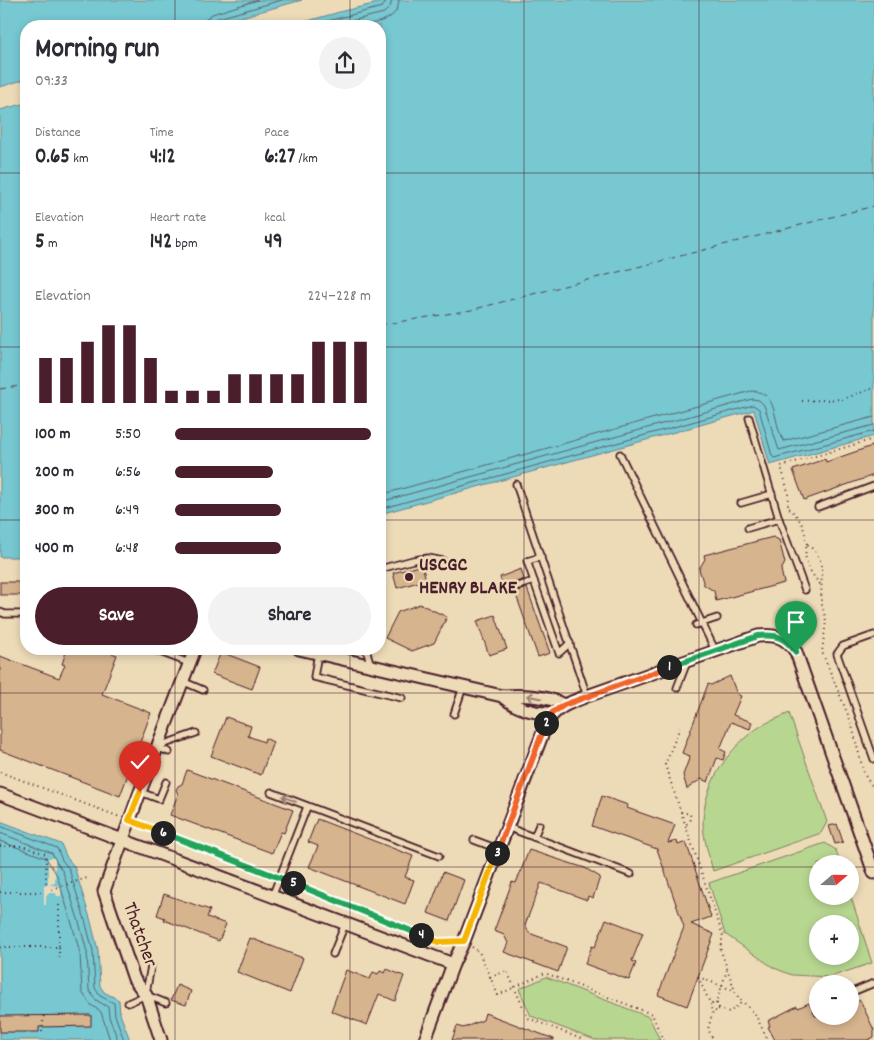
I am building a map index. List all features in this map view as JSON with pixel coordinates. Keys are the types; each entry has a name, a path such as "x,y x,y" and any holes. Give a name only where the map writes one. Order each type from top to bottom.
{"street":[{"path":"502,696 511,704 542,714 552,713 564,705 587,696 758,636 770,634 783,638 796,652 874,873"},
{"name":"Thatcher","path":"162,1034 146,995 134,979 104,891 129,820 192,655"},
{"path":"326,655 502,696 522,695 556,700 564,705"},
{"path":"425,1040 541,734 552,713"},
{"path":"0,794 453,964"}],"lane":[{"path":"749,418 780,519 805,590"},
{"path":"620,454 699,624 715,650"},
{"path":"516,484 587,696"},
{"path":"818,507 874,486"},
{"path":"741,503 772,494"},
{"path":"748,528 780,519"},
{"path":"541,557 527,561 559,653 570,643"},
{"path":"386,567 428,558 443,561"},
{"path":"509,589 534,581"},
{"path":"0,612 20,614"},
{"path":"699,624 717,618"},
{"path":"874,635 843,646 837,654 871,743 874,759"},
{"path":"168,655 189,663"},
{"path":"318,655 314,677 402,698"},
{"path":"368,655 371,666"},
{"path":"677,688 688,660"},
{"path":"182,681 203,690"},
{"path":"454,714 463,687"},
{"path":"157,747 196,733"},
{"path":"157,747 170,752"},
{"path":"140,792 159,799 166,782"},
{"path":"271,792 439,856"},
{"path":"272,897 307,807"},
{"path":"534,837 539,825"},
{"path":"507,826 631,874"},
{"path":"474,840 498,850"},
{"path":"333,954 345,924"},
{"path":"146,995 151,966"},
{"path":"859,989 874,982"},
{"path":"128,1003 146,995 166,1003"}],"path":[{"path":"802,401 843,399 874,388"},
{"path":"820,584 806,564 804,553 807,544 804,527 788,507 788,492 781,466 874,439"},
{"path":"807,544 820,560 822,569 820,584 821,601 826,621 822,652 851,722 864,774 874,789"},
{"path":"680,727 665,765 723,936 720,948 727,970 735,991 742,1002 756,1014 768,1040"},
{"path":"0,772 280,877 438,942 464,941 479,952 498,995 545,973 652,1014 663,1040"},
{"path":"681,812 690,814 691,818 685,825"},
{"path":"0,846 22,846 46,854 46,886"},
{"path":"52,889 87,878"},
{"path":"0,892 44,892"},
{"path":"59,896 59,962"},
{"path":"0,947 59,947"},
{"path":"718,1009 716,1004 727,970"},
{"path":"490,977 507,971 528,1018 584,1040"},
{"path":"712,1037 708,1029 713,1011 712,1005 698,977 735,991"},
{"path":"713,1011 718,1009 730,1012 742,1002"},
{"path":"712,1005 716,1004"},
{"path":"42,1032 44,1013"}],"green space":[{"path":"789,713 827,822 821,833 713,871 705,840 703,822 704,808 713,780 729,755 749,734 764,724"},
{"path":"825,843 836,850 837,855 809,855 809,905 854,905 857,915 809,915 809,965 859,965 859,922 872,963 836,975 792,975 774,968 725,934 709,883"},
{"path":"546,977 649,1017 660,1040 595,1040 531,1016 519,989"}],"water":[{"path":"0,0 302,0 230,20 20,20 20,81 0,87"},
{"path":"391,0 874,0 874,436 770,465 754,410 386,512 386,20 311,20"},
{"path":"20,105 20,557 0,557 0,110"},
{"path":"0,821 61,844 67,858 74,866 90,918 98,950 100,986 104,992 119,1000 120,1014 130,1040 0,1040"}],"pier":[{"path":"48,858 55,858 55,883 50,885 61,886 61,896 57,896 56,893 48,893 46,905 44,905 44,886 48,885"}],"building":[{"path":"872,446 874,451 874,475 804,500 793,470 825,459 826,462"},
{"path":"773,537 779,540 785,563 781,570 784,583 716,601 714,591 704,585 699,569 705,559 704,555"},
{"name":"USCGC HENRY BLAKE","path":"422,565 426,580 397,588 393,573"},
{"path":"521,569 524,579 503,587 500,577"},
{"path":"0,582 20,582 20,595 0,595"},
{"path":"527,588 550,653 538,657 515,592"},
{"path":"420,604 447,617 434,643 412,651 386,638 398,612"},
{"path":"495,615 507,649 489,655 477,621"},
{"path":"65,655 117,655 102,694 151,713 120,796 0,750 0,656 59,678 65,665 62,664"},
{"path":"220,655 229,655 260,667 252,689 212,674"},
{"path":"730,676 737,694 741,696 733,715 752,722 750,729 731,722 720,749 726,752 723,760 717,758 708,782 701,779 687,789 683,775 690,756 682,753 708,684 711,685"},
{"path":"226,717 251,726 248,736 264,742 265,738 273,742 261,775 211,756"},
{"path":"187,770 293,810 284,833 281,832 272,853 170,815 178,794 176,790 182,784"},
{"path":"602,796 628,805 627,808 675,825 668,843 677,841 678,845 686,842 711,917 691,924 714,934 687,1006 658,995 684,927 657,849 592,826"},
{"path":"317,819 413,856 405,877 414,880 405,904 309,867 318,846 308,842"},
{"path":"837,824 843,842 835,844 829,826"},
{"path":"529,850 585,868 600,877 593,898 588,896 587,900 541,883 525,925 529,933 567,947 558,972 504,952 508,943 504,935 494,931 512,882 516,883"},
{"path":"443,872 464,880 449,921 428,913"},
{"path":"164,894 210,910 207,917 226,924 219,941 164,920 165,918 157,915"},
{"path":"606,919 643,933 632,961 636,963 629,980 585,964 592,946 595,947"},
{"path":"250,938 303,958 290,993 237,972"},
{"path":"387,969 404,976 395,1001 379,994 367,1025 331,1011 346,970 370,979 373,972 378,974 380,971 385,973"},
{"path":"177,985 191,991 186,1005 171,1000"},
{"path":"859,1000 874,1030 874,1037 868,1040 775,1040 768,1027 770,1026 768,1021 797,1006 798,1008 809,1003 809,1025 859,1025"},
{"path":"485,1013 554,1040 452,1040 457,1026 463,1028 483,1020"},
{"path":"91,1015 91,1026 39,1027 39,1032 0,1032 0,1016"}],"ferry route":[{"path":"386,324 471,310 874,206"},
{"path":"0,389 20,386"}],"place":[{"name":"USCGC HENRY BLAKE","path":"409,577"}],"route":[{"path":"140,792 129,820 280,877 438,942 464,941 541,734 552,713 564,705 587,696 758,636 770,634 783,638 796,652"}]}
